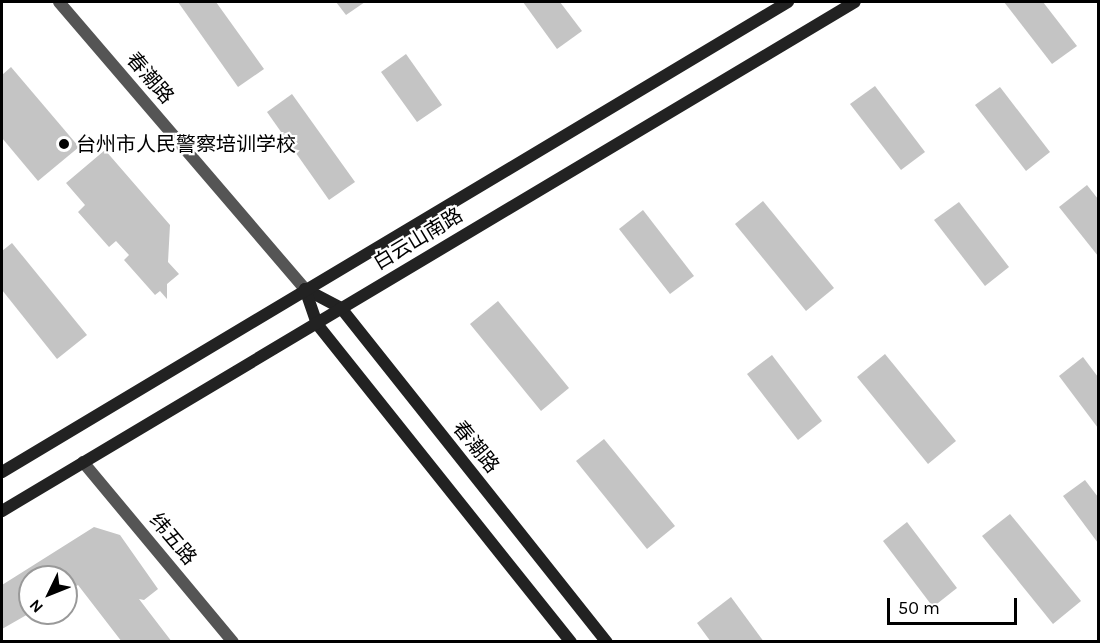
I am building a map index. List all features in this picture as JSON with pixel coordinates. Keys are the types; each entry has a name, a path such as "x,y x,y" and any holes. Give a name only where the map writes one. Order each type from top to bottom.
{"main road":[{"name":"白云山南路","path":"2,472 789,2"},
{"name":"白云山南路","path":"2,511 855,2"},
{"name":"春潮路","path":"305,289 341,308 607,642"},
{"name":"春潮路","path":"305,289 316,324 571,642"}],"street":[{"name":"春潮路","path":"58,2 305,289"},
{"name":"纬五路","path":"84,462 233,642"}],"building":[{"path":"178,2 216,2 264,69 238,87"},
{"path":"336,2 365,2 346,15"},
{"path":"523,2 560,2 582,31 557,49"},
{"path":"1004,2 1043,2 1077,46 1052,64"},
{"path":"406,54 442,105 417,122 381,72"},
{"path":"11,67 79,147 38,181 2,138 2,75"},
{"path":"875,86 925,152 901,170 850,104"},
{"path":"1000,87 1050,152 1026,171 975,105"},
{"path":"292,94 355,182 329,200 267,112"},
{"path":"105,150 170,225 168,262 179,274 167,284 167,299 160,291 155,295 124,260 129,255 116,241 109,247 78,212 85,205 66,183"},
{"path":"1087,185 1098,199 1098,256 1059,207"},
{"path":"763,201 834,288 806,311 735,224"},
{"path":"959,202 1009,267 985,286 934,220"},
{"path":"643,210 694,276 670,294 619,229"},
{"path":"12,243 87,335 57,359 2,290 2,251"},
{"path":"498,301 569,388 541,411 470,324"},
{"path":"885,354 956,441 928,464 857,377"},
{"path":"772,355 822,421 798,440 747,374"},
{"path":"1083,357 1098,377 1098,428 1059,376"},
{"path":"604,439 675,526 647,549 576,461"},
{"path":"1085,480 1098,497 1098,543 1063,496"},
{"path":"1010,514 1081,601 1053,624 982,536"},
{"path":"907,522 957,588 933,607 883,541"},
{"path":"94,527 120,535 158,589 144,600 139,599 172,642 122,642 78,585 78,565 34,565"},
{"path":"18,575 18,620 2,629 2,585"},
{"path":"731,597 764,642 711,642 697,623"}],"place":[{"name":"台州市人民警察培训学校","path":"64,144"}]}
